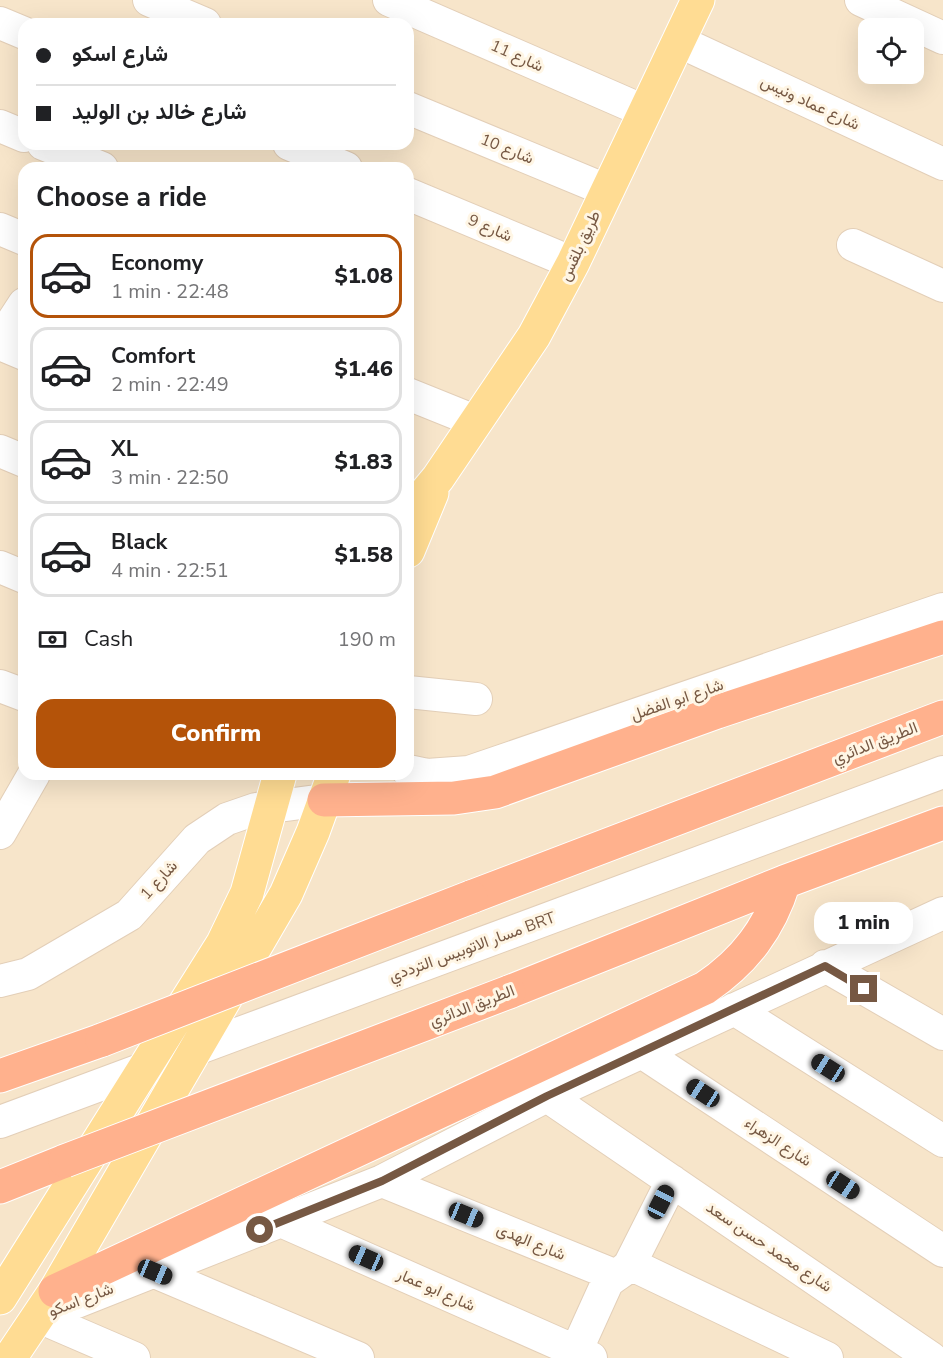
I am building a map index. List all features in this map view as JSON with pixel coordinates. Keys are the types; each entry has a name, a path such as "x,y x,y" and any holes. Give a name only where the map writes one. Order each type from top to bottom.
{"highway":[{"path":"329,787 454,798 495,792 717,712 943,637"},
{"name":"الطريق الدائري","path":"0,1076 102,1040 943,717"},
{"name":"الطريق الدائري","path":"0,1187 509,992 784,882 943,823"},
{"path":"47,1304 705,988 722,976 751,948 771,917 784,882"}],"main road":[{"name":"طريق بلقس","path":"414,511 534,336 573,263 678,41 688,3"},
{"path":"0,1298 223,943 247,893 278,780"},
{"path":"47,1304 286,894 313,832 329,787"},
{"name":"شارع اسكو","path":"10,1358 47,1304"}],"street":[{"path":"148,0 185,15"},
{"name":"شارع 11","path":"390,0 644,111"},
{"path":"861,0 943,38"},
{"path":"0,23 18,30"},
{"name":"شارع عماد ونيس","path":"678,41 943,165"},
{"name":"شارع 10","path":"414,110 606,190"},
{"path":"0,126 18,134"},
{"path":"58,150 87,162"},
{"path":"303,150 332,162"},
{"name":"شارع 9","path":"414,197 573,263"},
{"path":"0,229 18,236"},
{"path":"853,245 943,286"},
{"path":"18,314 0,343 18,351"},
{"path":"414,396 475,421"},
{"path":"0,451 18,458"},
{"path":"0,567 18,574"},
{"name":"شارع ابو الفضل","path":"414,772 427,775 469,772 943,609"},
{"path":"0,686 18,693"},
{"path":"414,693 476,699"},
{"name":"مسار الاتوبيس الترددي BRT","path":"0,1122 943,772"},
{"path":"0,834 31,780"},
{"name":"شارع 1","path":"0,981 28,974 129,915 184,852 211,828 241,813 329,787"},
{"name":"شارع اسكو","path":"47,1304 155,1272 382,1181 547,1096 643,1053 734,1008 825,966 936,923"},
{"path":"825,966 943,1034"},
{"path":"734,1008 942,1139"},
{"name":"شارع الزهراء","path":"643,1053 943,1251"},
{"name":"شارع محمد حسن سعد","path":"547,1096 931,1358"},
{"name":"شارع الهدى","path":"382,1181 622,1270 827,1358"},
{"path":"580,1356 607,1283 622,1270 672,1181"},
{"name":"شارع ابو عمار","path":"281,1221 580,1356"},
{"path":"155,1272 358,1358"},
{"path":"47,1304 134,1358"}],"shaded area":[{"path":"0,0 943,0 943,1358 0,1358"}],"route":[{"path":"260,1230 382,1181 547,1096 825,966 864,989"}]}
